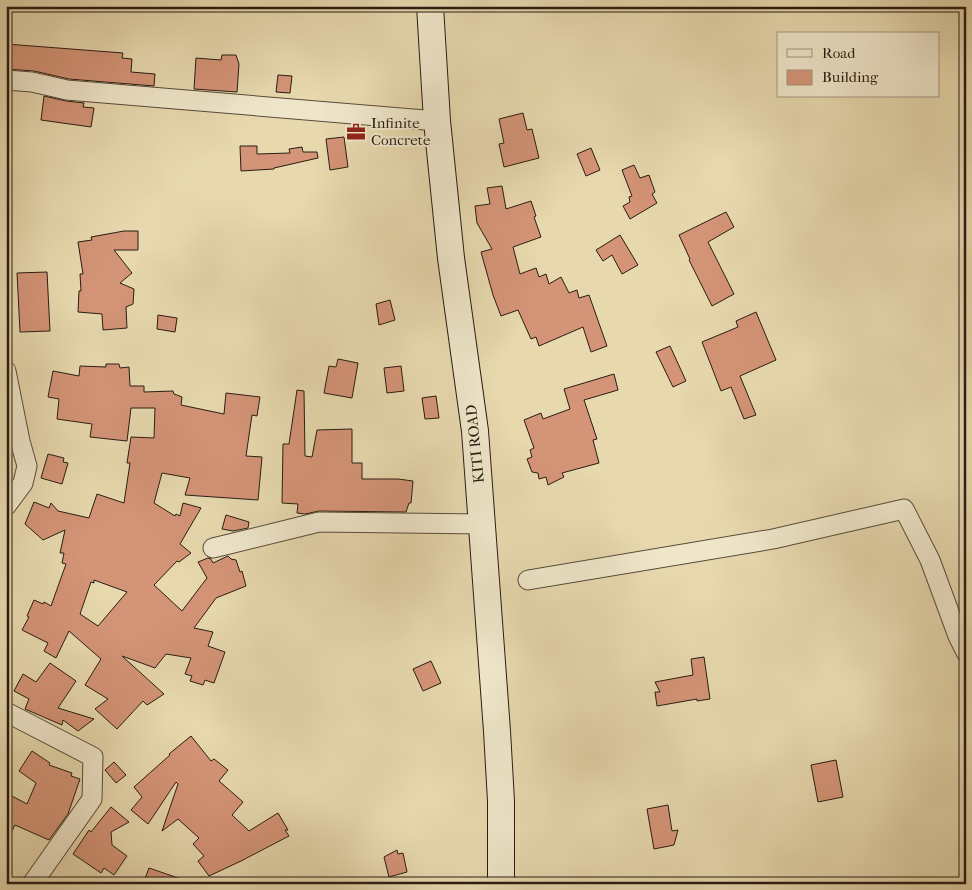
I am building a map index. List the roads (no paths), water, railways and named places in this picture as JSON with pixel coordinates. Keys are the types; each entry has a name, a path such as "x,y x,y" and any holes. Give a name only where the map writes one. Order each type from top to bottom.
{"street":[{"name":"KITI ROAD","path":"430,6 437,121 451,258 475,431 501,801 500,883"},
{"path":"6,80 32,82 66,90 437,121"},
{"path":"6,371 20,442 27,466 23,483 6,506"},
{"path":"528,580 773,539 904,509 930,560 958,636 966,652"},
{"path":"213,548 319,522 482,524"},
{"path":"6,712 93,756 92,798 32,884"}],"place":[{"name":"Infinite Concrete","path":"356,132"}]}
